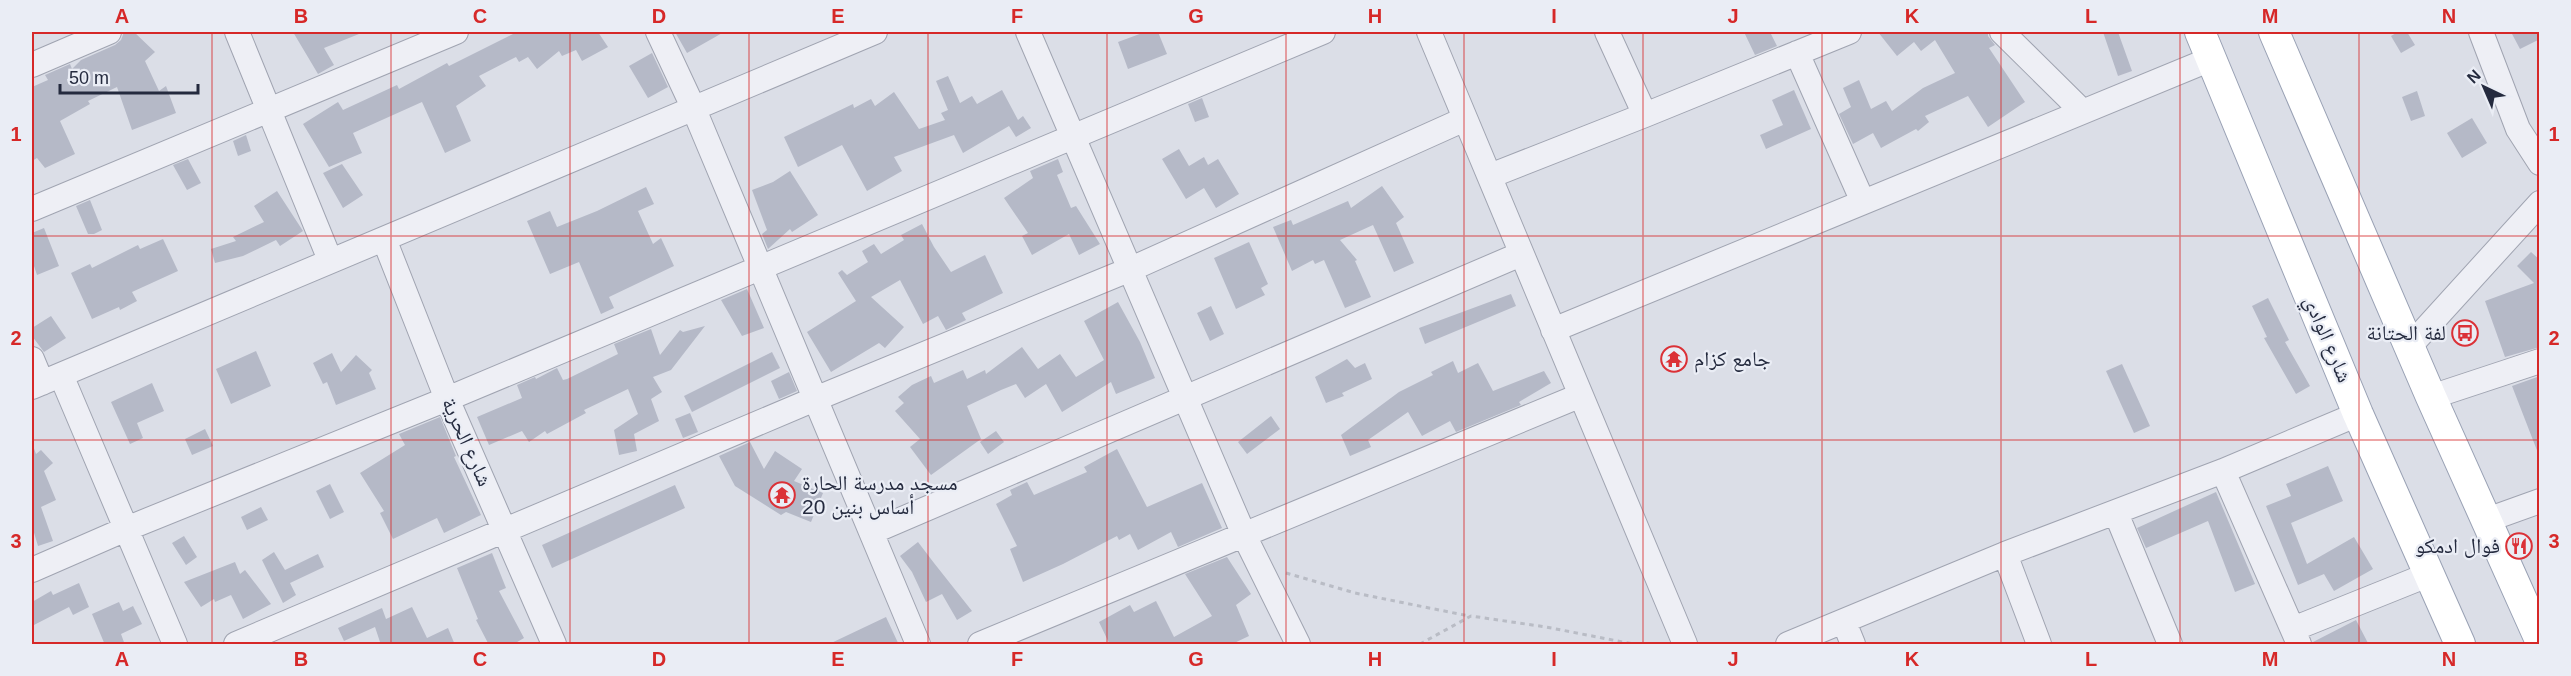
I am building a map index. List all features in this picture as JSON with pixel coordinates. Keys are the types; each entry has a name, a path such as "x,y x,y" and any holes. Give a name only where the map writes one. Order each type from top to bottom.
{"main road":[{"name":"شارع الوادي","path":"2200,32 2358,414 2460,645"},
{"path":"2274,32 2431,397 2540,640"}],"street":[{"path":"32,65 109,32"},
{"path":"237,32 330,260"},
{"path":"32,209 456,32"},
{"path":"658,32 693,107 918,645"},
{"path":"45,382 875,32"},
{"path":"1028,32 1244,535 1298,645"},
{"path":"32,570 1323,32"},
{"path":"1429,32 1684,645"},
{"path":"1607,32 1646,115"},
{"path":"1490,176 1849,32"},
{"path":"2002,32 2082,111"},
{"path":"2481,32 2518,129 2540,162"},
{"path":"1797,53 1863,202"},
{"path":"1553,330 2211,59"},
{"path":"236,645 815,399 1131,269 1465,119"},
{"path":"2410,346 2540,202"},
{"name":"شارع الحرية","path":"384,238 447,399 554,645"},
{"path":"872,532 1521,254"},
{"path":"32,359 126,529 175,645"},
{"path":"2431,397 2540,361"},
{"path":"980,645 1579,396"},
{"path":"1788,645 2005,554 2223,471 2358,414"},
{"path":"2223,471 2296,637 2430,574"},
{"path":"2487,520 2540,501"},
{"path":"2116,513 2170,645"},
{"path":"2005,554 2039,645"},
{"path":"1844,622 1853,645"}],"path":[{"path":"1258,565 1355,593 1633,645"},
{"path":"1419,645 1471,616"}],"building":[{"path":"124,32 134,32 155,52 145,61 159,91 166,86 176,113 132,130 117,87 88,101 90,104 60,121 75,154 45,168 37,158 32,161 32,87 48,80 45,75 70,64 72,69 81,60 115,45 121,40"},
{"path":"293,32 364,32 324,48 334,65 318,74"},
{"path":"517,32 598,32 608,47 582,61 576,50 562,56 559,51 537,69 528,57 519,62 516,57 479,76 486,86 456,106 471,141 445,153 422,102 353,133 362,153 329,167 303,124 338,102 343,110 397,85 399,89 447,63 449,66"},
{"path":"675,32 724,32 687,53"},
{"path":"1145,32 1158,32 1167,54 1128,69 1118,42"},
{"path":"1744,32 1770,32 1777,46 1755,55"},
{"path":"1878,32 1988,32 1988,36 1995,45 1989,48 2025,102 1988,127 1968,96 1925,116 1929,122 1918,131 1916,129 1881,148 1873,133 1853,144 1839,114 1851,107 1843,88 1859,80 1871,109 1886,101 1892,111 1923,88 1955,73 1935,40 1921,51 1914,42 1897,56"},
{"path":"2103,32 2118,32 2132,71 2118,76"},
{"path":"2398,32 2407,32 2415,45 2401,53 2391,36"},
{"path":"2511,32 2540,32 2540,39 2520,49"},
{"path":"652,53 668,87 648,98 629,66"},
{"path":"948,76 960,103 972,96 977,104 1002,90 1018,120 1023,116 1031,128 1016,137 1009,126 963,153 954,135 894,157 902,171 867,191 842,145 798,167 784,137 853,104 854,108 871,99 875,106 894,92 919,129 945,120 941,113 948,110 936,81"},
{"path":"1794,90 1811,129 1766,149 1760,135 1783,125 1772,100"},
{"path":"2417,91 2425,116 2411,121 2402,97"},
{"path":"1202,98 1209,117 1195,122 1188,104"},
{"path":"2472,118 2487,143 2462,158 2447,133"},
{"path":"246,135 251,151 238,156 233,141"},
{"path":"1179,149 1189,166 1204,157 1208,165 1218,159 1239,194 1216,208 1204,188 1186,199 1162,159"},
{"path":"188,159 201,183 187,190 173,165"},
{"path":"1058,159 1063,172 1057,175 1071,208 1076,206 1100,244 1079,255 1069,234 1032,255 1022,236 1028,233 1004,198 1033,178 1030,171"},
{"path":"342,164 363,195 343,208 323,173"},
{"path":"790,171 818,215 792,232 790,229 768,249 762,234 767,230 752,190 773,182"},
{"path":"1382,186 1404,217 1396,223 1414,263 1394,272 1373,225 1340,240 1357,260 1355,261 1371,297 1345,308 1324,260 1315,264 1313,260 1292,271 1273,227 1291,220 1293,225 1348,201 1351,208"},
{"path":"646,187 654,204 638,211 653,244 661,238 674,266 609,297 614,308 601,314 579,262 550,274 527,221 550,211 557,227 597,211"},
{"path":"277,191 303,231 280,246 276,240 243,256 215,263 211,249 236,241 233,237 264,222 254,206"},
{"path":"90,200 102,230 94,234 88,234 76,206"},
{"path":"922,224 951,272 985,255 1003,293 962,313 966,320 946,330 938,316 923,324 900,280 871,297 904,327 885,348 879,343 831,372 807,332 856,301 838,273 842,270 847,275 868,262 862,251 874,244 881,254 904,240 901,235"},
{"path":"44,228 59,266 37,275 32,260 32,233"},
{"path":"163,239 178,271 132,292 137,301 120,310 119,307 92,319 71,273 90,264 92,268 138,245 140,249"},
{"path":"1249,242 1268,284 1261,288 1265,295 1236,309 1214,258"},
{"path":"2531,252 2540,260 2540,347 2505,357 2485,301 2534,283 2517,266"},
{"path":"747,289 764,328 742,336 721,300"},
{"path":"1511,294 1516,306 1425,344 1419,328"},
{"path":"2268,298 2289,340 2285,342 2310,386 2296,394 2264,338 2267,337 2252,306"},
{"path":"1118,302 1140,342 1155,378 1116,394 1111,382 1062,412 1046,384 1025,398 1016,384 1001,390 967,406 981,439 931,475 910,447 920,439 895,411 904,403 898,397 912,385 931,376 934,383 963,370 967,379 985,370 986,374 1022,347 1038,369 1060,354 1076,377 1104,360 1084,321"},
{"path":"1211,306 1224,334 1210,341 1197,313"},
{"path":"51,316 66,338 44,352 32,336 32,328"},
{"path":"705,326 671,370 653,377 662,392 651,399 659,421 634,434 637,451 619,455 614,430 638,414 628,389 584,410 586,413 547,434 545,431 529,442 522,431 489,445 477,417 522,398 517,385 535,377 536,379 557,368 563,380 567,379 618,354 614,344 651,329 660,355 680,330 683,332"},
{"path":"256,351 271,386 231,404 216,369"},
{"path":"772,352 780,368 692,412 684,396"},
{"path":"332,353 341,372 356,355 372,370 369,373 376,389 336,405 327,382 323,384 313,363"},
{"path":"1347,359 1355,368 1365,363 1372,379 1342,393 1344,396 1326,403 1315,377"},
{"path":"1453,361 1458,373 1478,363 1493,391 1544,371 1551,383 1519,402 1521,405 1456,432 1450,421 1422,436 1408,412 1368,440 1371,447 1350,456 1341,435 1399,392 1433,375 1431,372"},
{"path":"2122,364 2150,426 2134,433 2106,371"},
{"path":"789,372 797,391 779,399 771,381"},
{"path":"2540,376 2540,453 2538,453 2512,386"},
{"path":"152,383 164,411 137,423 143,438 130,444 111,402"},
{"path":"690,413 698,432 683,438 675,419"},
{"path":"1271,416 1280,429 1247,454 1238,442"},
{"path":"440,417 456,456 454,457 481,515 444,533 437,518 393,539 380,513 384,511 360,473 405,445 399,434"},
{"path":"205,429 213,446 192,455 185,439"},
{"path":"996,431 1004,442 988,454 980,442"},
{"path":"750,442 764,469 775,451 802,469 794,481 823,493 811,522 786,512 781,515 735,486 719,456"},
{"path":"32,443 36,454 41,450 53,463 44,471 56,500 41,507 53,541 38,546 32,526"},
{"path":"1117,449 1147,507 1202,483 1222,528 1178,547 1171,532 1138,550 1130,534 1119,540 1117,536 1023,582 1010,549 1017,546 996,504 1012,495 1010,490 1027,482 1034,495 1087,472 1084,467"},
{"path":"2328,466 2343,501 2291,523 2307,564 2354,537 2373,569 2334,591 2324,574 2298,585 2266,506 2291,496 2286,484"},
{"path":"330,484 344,512 330,519 316,491"},
{"path":"675,485 685,508 552,568 542,545"},
{"path":"2216,492 2255,584 2235,592 2208,521 2146,548 2137,528"},
{"path":"261,507 268,520 247,530 241,517"},
{"path":"184,536 197,557 186,565 172,543"},
{"path":"918,542 972,611 957,620 942,594 926,602 912,572 900,556"},
{"path":"274,552 285,570 318,554 324,567 290,583 296,595 283,603 262,560"},
{"path":"492,553 506,588 499,591 524,638 512,645 489,645 476,620 478,619 457,568"},
{"path":"1227,557 1251,594 1236,605 1249,636 1230,645 1110,645 1099,622 1130,605 1134,612 1156,601 1174,637 1212,616 1185,574"},
{"path":"235,562 240,574 245,570 271,604 243,619 231,595 215,602 214,599 201,607 184,582"},
{"path":"79,583 89,607 73,615 69,607 32,626 32,602 51,591 53,595"},
{"path":"119,602 123,611 133,606 142,624 121,634 125,645 105,645 92,614"},
{"path":"412,607 427,638 448,628 455,645 381,645 375,627 344,641 338,628 382,608 386,619"},
{"path":"886,617 899,645 827,645"},
{"path":"2356,620 2369,645 2313,645 2313,642"}],"place":[{"name":"لفة الحتانة","path":"2465,333"},
{"name":"جامع كزام","path":"1674,359"},
{"name":"مسجد مدرسة الحارة 20 أساس بنين","path":"782,495"},
{"name":"فوال ادمكو","path":"2519,546"}]}
